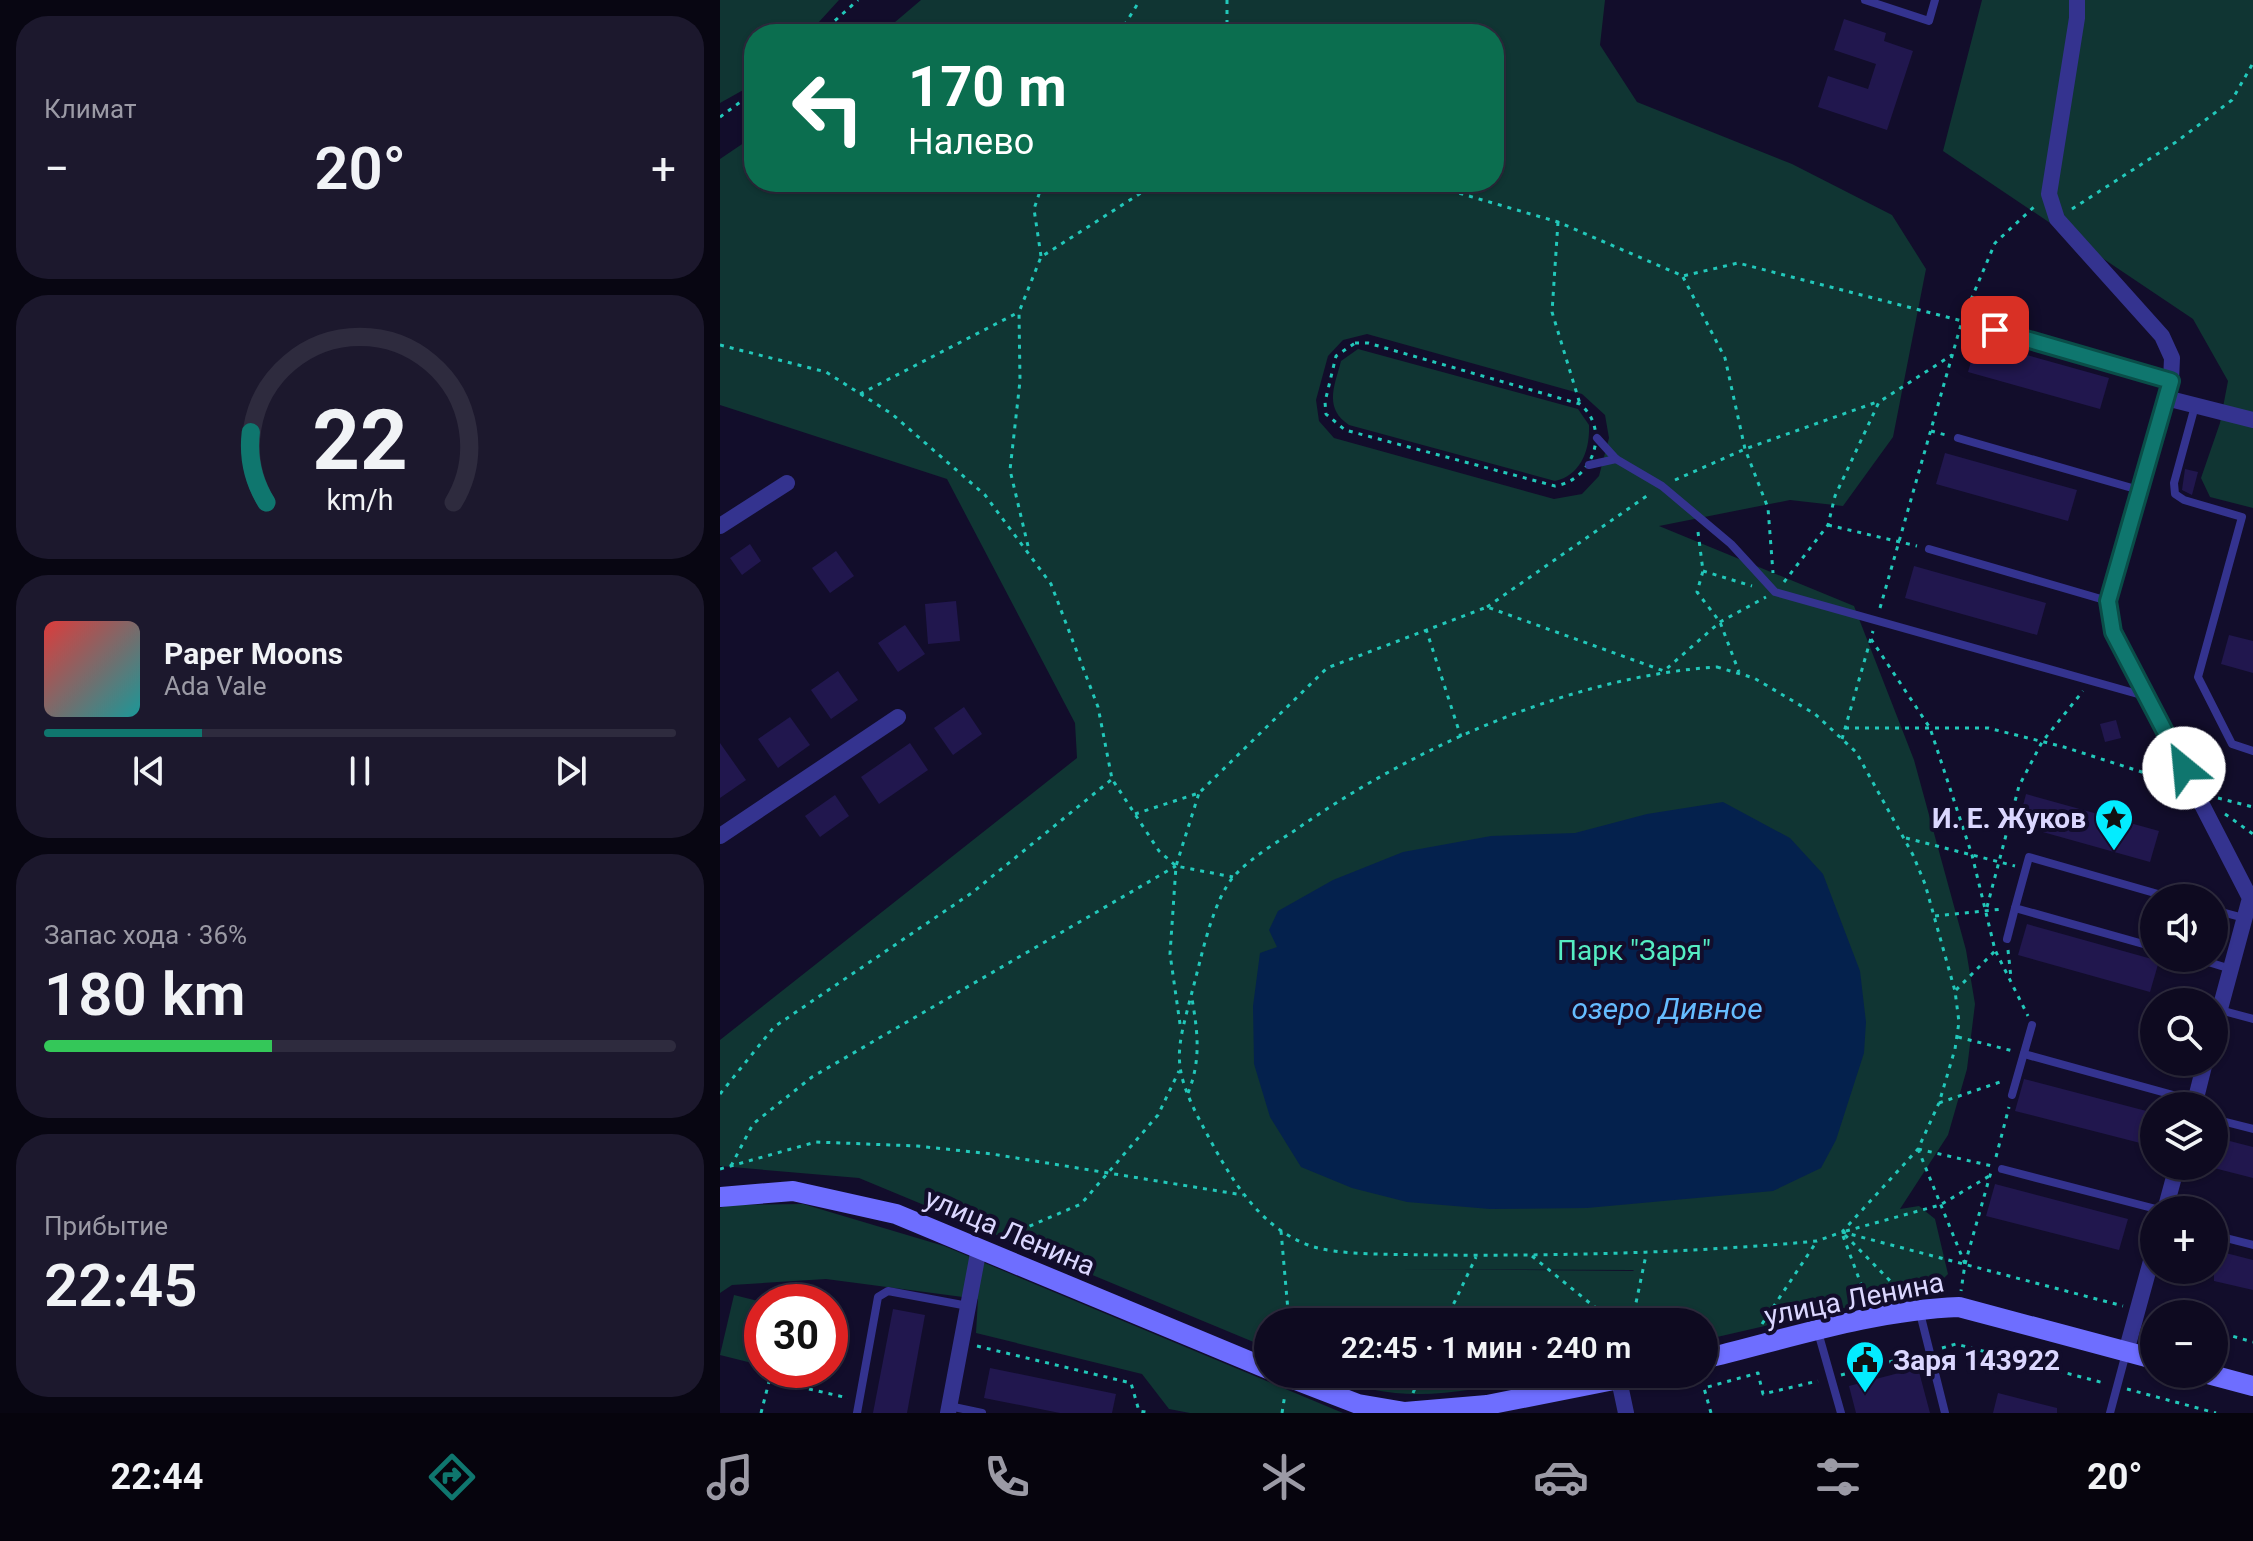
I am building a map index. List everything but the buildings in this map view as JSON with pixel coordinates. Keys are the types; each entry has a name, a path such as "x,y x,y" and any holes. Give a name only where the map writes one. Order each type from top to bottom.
{"street":[{"path":"2077,0 2077,18 2049,194 2057,219 2162,336 2172,358 2171,381 2108,601 2113,632 2252,895 2226,988"},
{"path":"2166,398 2253,420"},
{"path":"720,526 787,483"},
{"path":"720,836 898,717"},
{"name":"улица Ленина","path":"720,1197 793,1191 896,1214 1254,1363"},
{"path":"949,1410 979,1248"},
{"path":"2126,1352 2145,1284"},
{"name":"улица Ленина","path":"1718,1356 1818,1331 1919,1311 1959,1307 2140,1356"},
{"path":"2228,1379 2253,1386"},
{"path":"1303,1388 1358,1404 1405,1412 1487,1405 1577,1388"},
{"path":"1621,1388 1626,1413"}],"lane":[{"path":"1865,0 1929,21 1935,0"},
{"path":"1995,330 2171,381"},
{"path":"2195,406 2174,483 2175,494 2184,500 2253,520"},
{"path":"1597,438 1616,459 1662,486 1731,544 1775,592 2145,696"},
{"path":"1958,438 2139,490"},
{"path":"1589,465 1616,459"},
{"path":"2242,517 2198,677 2232,744 2253,751"},
{"path":"1929,549 2108,601"},
{"path":"2007,939 2029,857 2140,889"},
{"path":"2015,908 2140,943"},
{"path":"2228,914 2245,918"},
{"path":"2228,1012 2253,1019"},
{"path":"2012,1095 2032,1025"},
{"path":"2024,1054 2156,1092"},
{"path":"2228,1123 2253,1129"},
{"path":"1998,1168 2140,1204"},
{"path":"2228,1239 2253,1245"},
{"path":"857,1413 878,1297 888,1291 968,1306"},
{"path":"1919,1311 1945,1413"},
{"path":"1818,1331 1841,1413"},
{"path":"2110,1413 2126,1352"},
{"path":"949,1410 982,1413"}],"path":[{"path":"831,24 858,0"},
{"path":"1125,24 1140,0"},
{"path":"1227,0 1227,24"},
{"path":"2057,219 2176,142 2232,100 2253,63"},
{"path":"720,117 744,99"},
{"path":"1029,549 1010,470 1020,381 1019,312 1041,257 1034,209 1040,192"},
{"path":"1041,257 1142,192"},
{"path":"1455,192 1558,222 1683,276 1738,263 1995,330"},
{"path":"1842,739 1962,321 1995,243 2049,194"},
{"path":"1558,222 1552,312 1580,404"},
{"path":"1683,276 1725,358 1745,449 1768,508 1775,592"},
{"path":"860,394 1019,312"},
{"path":"1355,343 1368,343 1580,404 1591,413 1597,438 1589,465 1568,484 1555,486 1345,430 1326,414 1325,402 1336,356 1355,343"},
{"path":"720,345 826,372 892,414 985,495 1029,549 1051,584 1098,707 1112,779 1159,851 1176,866 1233,877"},
{"path":"1664,671 1720,622 1775,592 1828,525 1835,496 1879,402 1952,355"},
{"path":"1931,431 1958,438"},
{"path":"1696,514 1703,571 1697,592 1720,622 1739,672"},
{"path":"1828,525 1929,549"},
{"path":"1703,571 1775,592"},
{"path":"1135,814 1199,793 1327,668 1487,607 1664,671"},
{"path":"1426,629 1461,737"},
{"path":"1871,639 1930,728 1972,855 1995,950 2032,1025"},
{"path":"1180,1027 1204,940 1233,877 1330,805 1461,737 1575,695 1664,671 1717,667 1739,672 1815,714 1856,752 1904,838 1925,884 1955,991 1957,1036 1939,1103 1918,1149 1842,1232"},
{"path":"1986,911 2019,786 2042,742 2091,681"},
{"path":"1845,728 1988,728 2161,777 2196,792 2253,807"},
{"path":"720,1094 774,1027 973,892 1112,779"},
{"path":"1199,793 1176,866 1170,954 1180,1027 1179,1071 1187,1096 1243,1195 1281,1231 1311,1247 1386,1254 1532,1256 1646,1254 1817,1241 1940,1205 1990,1176 1998,1168 2012,1095"},
{"path":"1904,838 2026,869"},
{"path":"731,1166 753,1124 812,1077 1176,866"},
{"path":"1934,917 2015,908"},
{"path":"1955,991 2007,939"},
{"path":"2007,939 2012,984"},
{"path":"1187,1096 1195,1077 1199,1039 1191,996"},
{"path":"1957,1036 2024,1054"},
{"path":"979,1248 1081,1204 1158,1115 1179,1071"},
{"path":"1939,1103 2018,1075"},
{"path":"720,1169 816,1142 917,1146 1109,1172 1243,1195"},
{"path":"1918,1149 1998,1168"},
{"path":"1918,1149 1965,1264"},
{"path":"1959,1307 1965,1264 1990,1176 1998,1168"},
{"path":"1281,1231 1288,1308"},
{"path":"1842,1232 2138,1310"},
{"path":"1842,1232 1919,1311"},
{"path":"1842,1232 1874,1320"},
{"path":"1758,1330 1817,1241"},
{"path":"1635,1308 1646,1254"},
{"path":"1452,1308 1477,1255"},
{"path":"1532,1256 1596,1308"},
{"path":"2228,1335 2253,1342"},
{"path":"961,1342 1131,1383 1139,1411 1151,1413"},
{"path":"761,1413 768,1388"},
{"path":"804,1388 859,1401"},
{"path":"1282,1413 1283,1388"}],"green space":[{"path":"720,0 839,0 817,24 744,24 744,90 720,103"},
{"name":"Парк \"Заря\"","path":"921,0 1605,0 1600,45 1637,102 1792,164 1892,215 1926,269 1893,437 1843,506 1790,500 1659,526 1854,606 1914,760 1966,950 1975,1004 1967,1069 1948,1135 1900,1209 1919,1206 1935,1219 1948,1274 1935,1287 1718,1337 1718,1308 1254,1308 1254,1342 859,1178 720,1166 720,1040 1077,758 1075,723 947,479 720,405 720,159 744,143 744,192 1504,192 1504,24 893,24","holes":["1367,334 1582,394 1605,415 1609,438 1599,476 1582,494 1554,499 1334,438 1319,421 1316,400 1328,356 1343,340","1395,1269 1633,1270 1634,1271"]},
{"path":"1982,0 2253,0 2253,508 2210,497 2201,478 2220,423 2228,381 2193,319 1943,151"},
{"path":"1358,349 1578,409 1589,425 1586,452 1571,473 1555,481 1349,425 1333,404 1334,387 1341,361"},
{"path":"803,1204 944,1246 1254,1376 1254,1388 1283,1388 1343,1413 1190,1413 1169,1409 1142,1374 976,1333 978,1299 826,1279 732,1285 720,1293 720,1208 729,1205"},
{"path":"734,1295 744,1298 744,1361 720,1355"},
{"path":"1367,1388 1480,1388 1436,1394"}],"water":[{"name":"озеро Дивное","path":"1723,802 1790,838 1823,874 1860,971 1866,1022 1864,1053 1836,1140 1821,1168 1773,1191 1587,1208 1490,1209 1407,1202 1352,1188 1301,1167 1270,1117 1254,1064 1253,1006 1260,953 1277,947 1269,930 1278,911 1333,880 1403,852 1491,836 1575,833 1647,814"}],"place":[{"name":"И. Е. Жуков","path":"2114,852"},
{"name":"Заря 143922","path":"1865,1394"}],"route":[{"path":"1995,330 2171,381 2108,601 2113,632 2184,768"}]}
